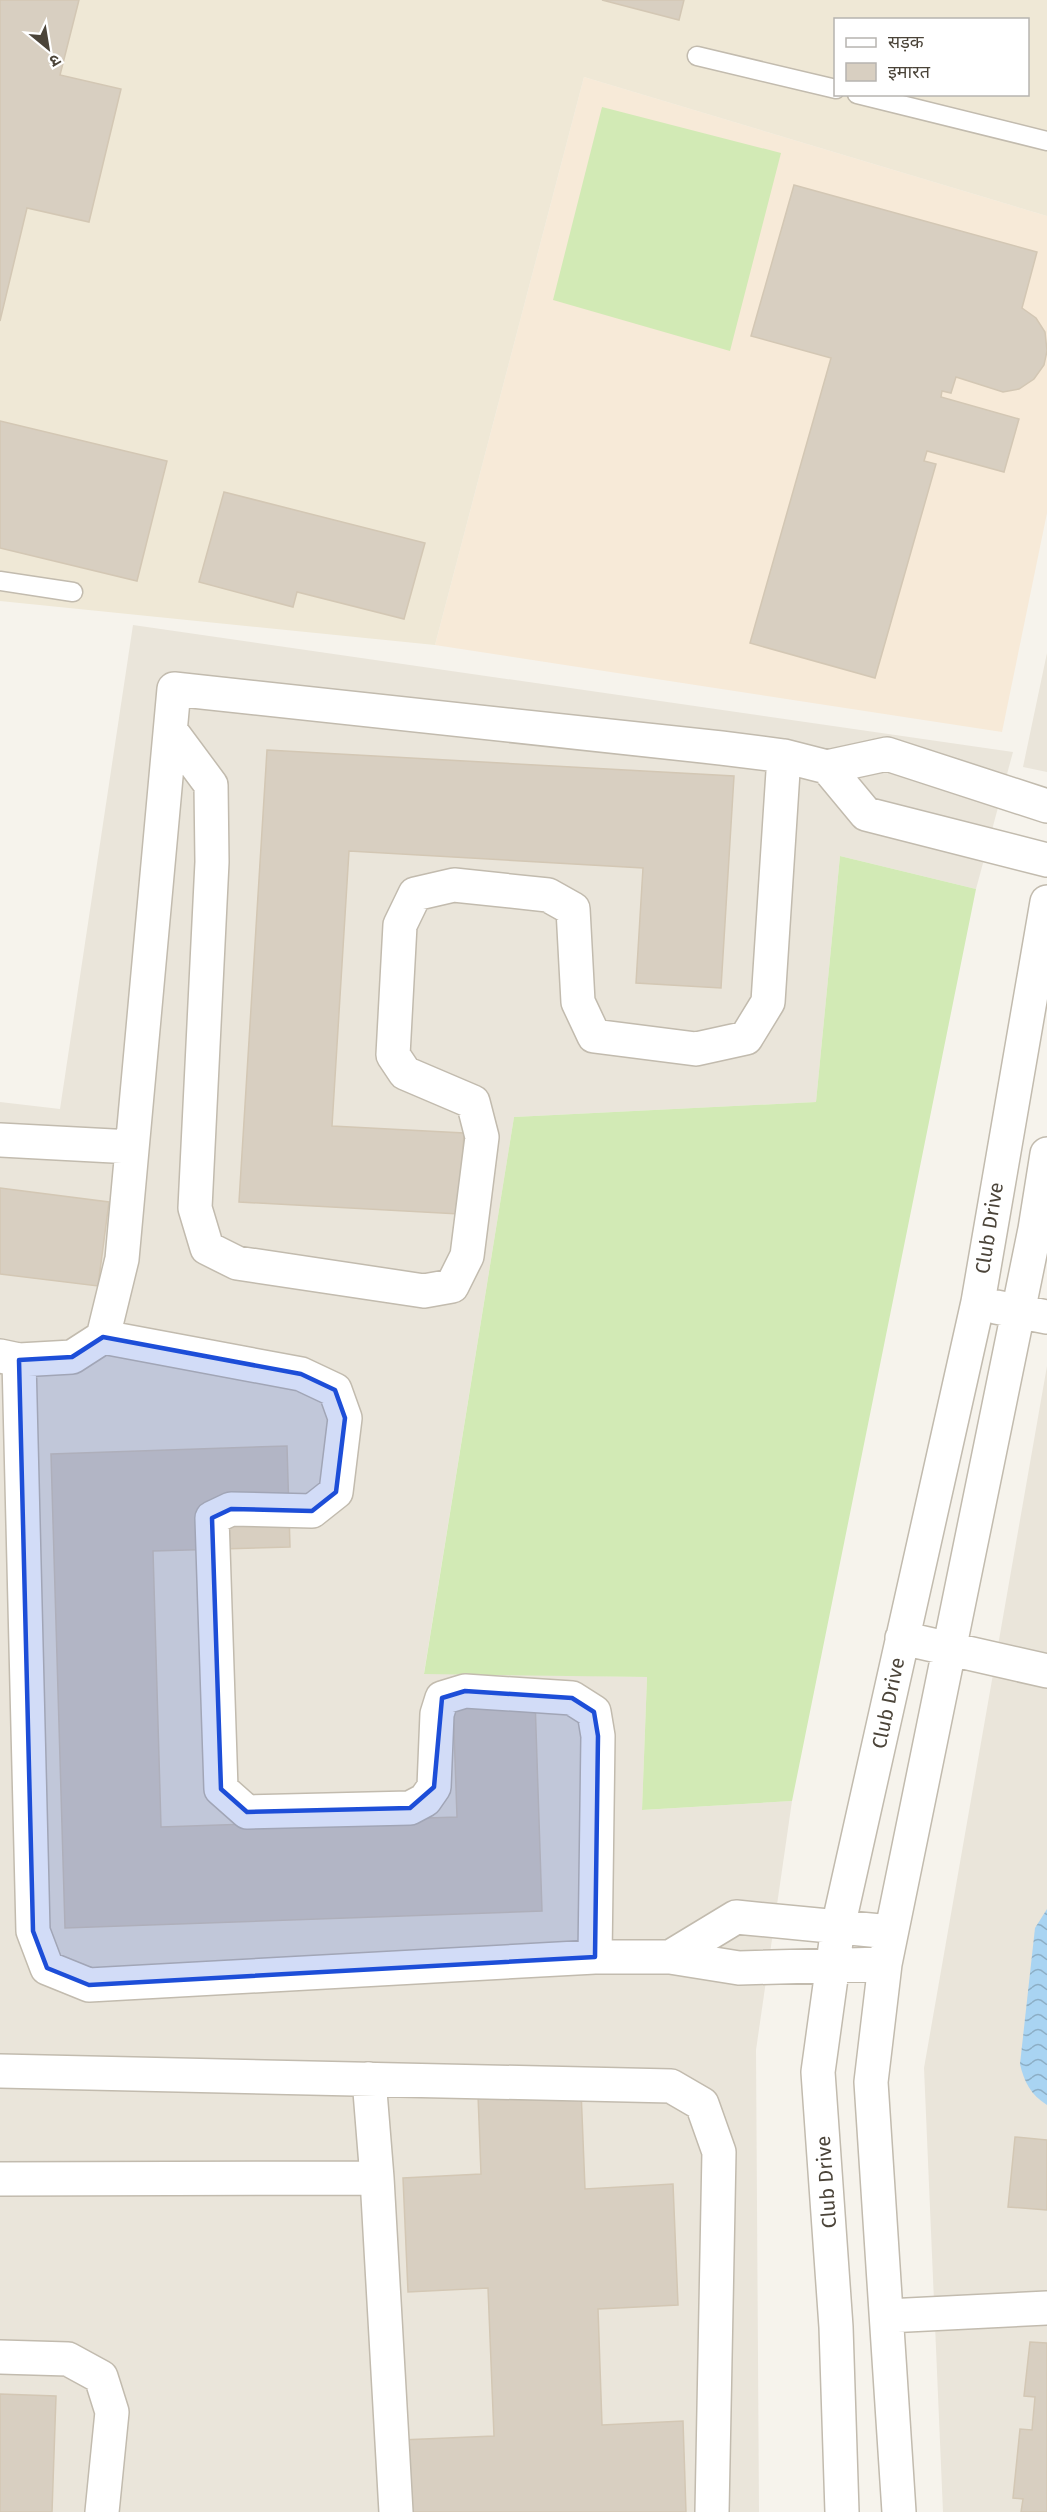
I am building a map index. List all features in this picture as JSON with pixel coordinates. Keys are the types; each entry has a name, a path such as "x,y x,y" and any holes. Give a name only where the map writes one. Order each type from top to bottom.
{"street":[{"path":"103,1337 122,1259 174,689 784,756 827,766 887,754 1047,806"},
{"path":"171,731 211,785 212,862 195,1208 207,1248 237,1263 424,1291 452,1286 467,1256 482,1137 473,1102 405,1073 393,1055 400,925 415,894 454,885 548,895 573,909 578,1002 594,1036 696,1049 746,1038 768,1002 784,756"},
{"path":"827,766 866,814 1047,860"},
{"name":"Club Drive","path":"842,2512 836,2327 818,2072 838,1927 978,1302 1047,902"},
{"path":"0,1140 132,1147"},
{"path":"899,2512 872,2082 885,1964 950,1649 1032,1315 1047,1154"},
{"path":"984,1257 1037,1262"},
{"path":"978,1302 1032,1315"},
{"path":"595,1957 598,1736 594,1713 572,1698 465,1691 441,1698 437,1714 434,1787 425,1800 410,1808 247,1812 221,1790 212,1518 231,1509 312,1511 336,1492 345,1418 335,1390 301,1374 103,1337 72,1357 10,1358 33,1931 47,1968 89,1985 595,1957 670,1957 739,1968 885,1964"},
{"path":"902,1638 1047,1671"},
{"path":"670,1957 736,1917 891,1932"},
{"path":"0,2071 671,2086 702,2104 719,2152 712,2512"},
{"path":"369,2079 377,2178 396,2512"},
{"path":"0,2179 377,2178"},
{"path":"887,2316 1047,2308"},
{"path":"0,2357 68,2359 101,2376 112,2412 102,2512"}],"lane":[{"path":"697,56 834,89"},
{"path":"865,96 1047,141"},
{"path":"0,581 73,592"}],"highlighted area":[{"path":"103,1337 301,1374 335,1390 345,1418 336,1492 312,1511 231,1509 212,1518 221,1789 247,1812 410,1808 434,1787 442,1698 465,1691 572,1698 594,1712 598,1736 595,1957 89,1985 47,1968 33,1931 19,1360 72,1357"}],"shaded area":[{"path":"0,0 1047,0 1047,216 584,77 435,645 0,601"},
{"path":"584,77 1047,216 1047,513 1002,732 435,645"},
{"path":"133,625 1013,752 976,889 840,856 816,1102 514,1117 424,1673 647,1677 642,1810 792,1801 756,2050 759,2512 0,2512 0,1102 60,1109"},
{"path":"1047,653 1047,772 1023,767"},
{"path":"1047,1366 1047,2512 943,2512 924,2068"}],"green space":[{"path":"602,107 781,153 730,351 553,300"},
{"path":"840,856 976,889 792,1801 642,1810 647,1677 424,1674 514,1117 816,1102"}],"water":[{"path":"1047,1909 1047,2105 1029,2088 1020,2064 1035,1928"}],"building":[{"path":"0,0 79,0 60,75 121,89 89,222 27,208 0,321"},
{"path":"602,0 684,0 679,20"},
{"path":"794,185 1037,252 1022,308 1036,318 1045,332 1047,351 1044,365 1034,379 1019,389 1003,392 956,377 951,393 942,391 941,397 1019,419 1004,472 927,451 924,461 936,464 875,678 750,643 831,358 751,336"},
{"path":"0,421 167,461 137,581 0,548"},
{"path":"224,492 425,543 404,619 297,592 293,607 199,582"},
{"path":"267,750 734,776 721,988 636,983 643,868 349,851 332,1126 464,1133 459,1214 239,1202"},
{"path":"0,1188 109,1202 98,1286 0,1274"},
{"path":"287,1446 290,1547 153,1551 161,1827 457,1817 453,1702 535,1699 542,1911 65,1928 51,1454"},
{"path":"581,2090 585,2189 673,2184 678,2305 598,2309 602,2425 683,2421 686,2512 403,2512 401,2440 494,2436 488,2288 408,2292 403,2178 481,2174 478,2095"},
{"path":"1015,2137 1047,2140 1047,2210 1008,2207"},
{"path":"1030,2342 1047,2343 1047,2512 1021,2512 1023,2499 1013,2498 1020,2429 1032,2430 1035,2397 1024,2396"},
{"path":"0,2394 56,2396 52,2512 0,2512"}]}
